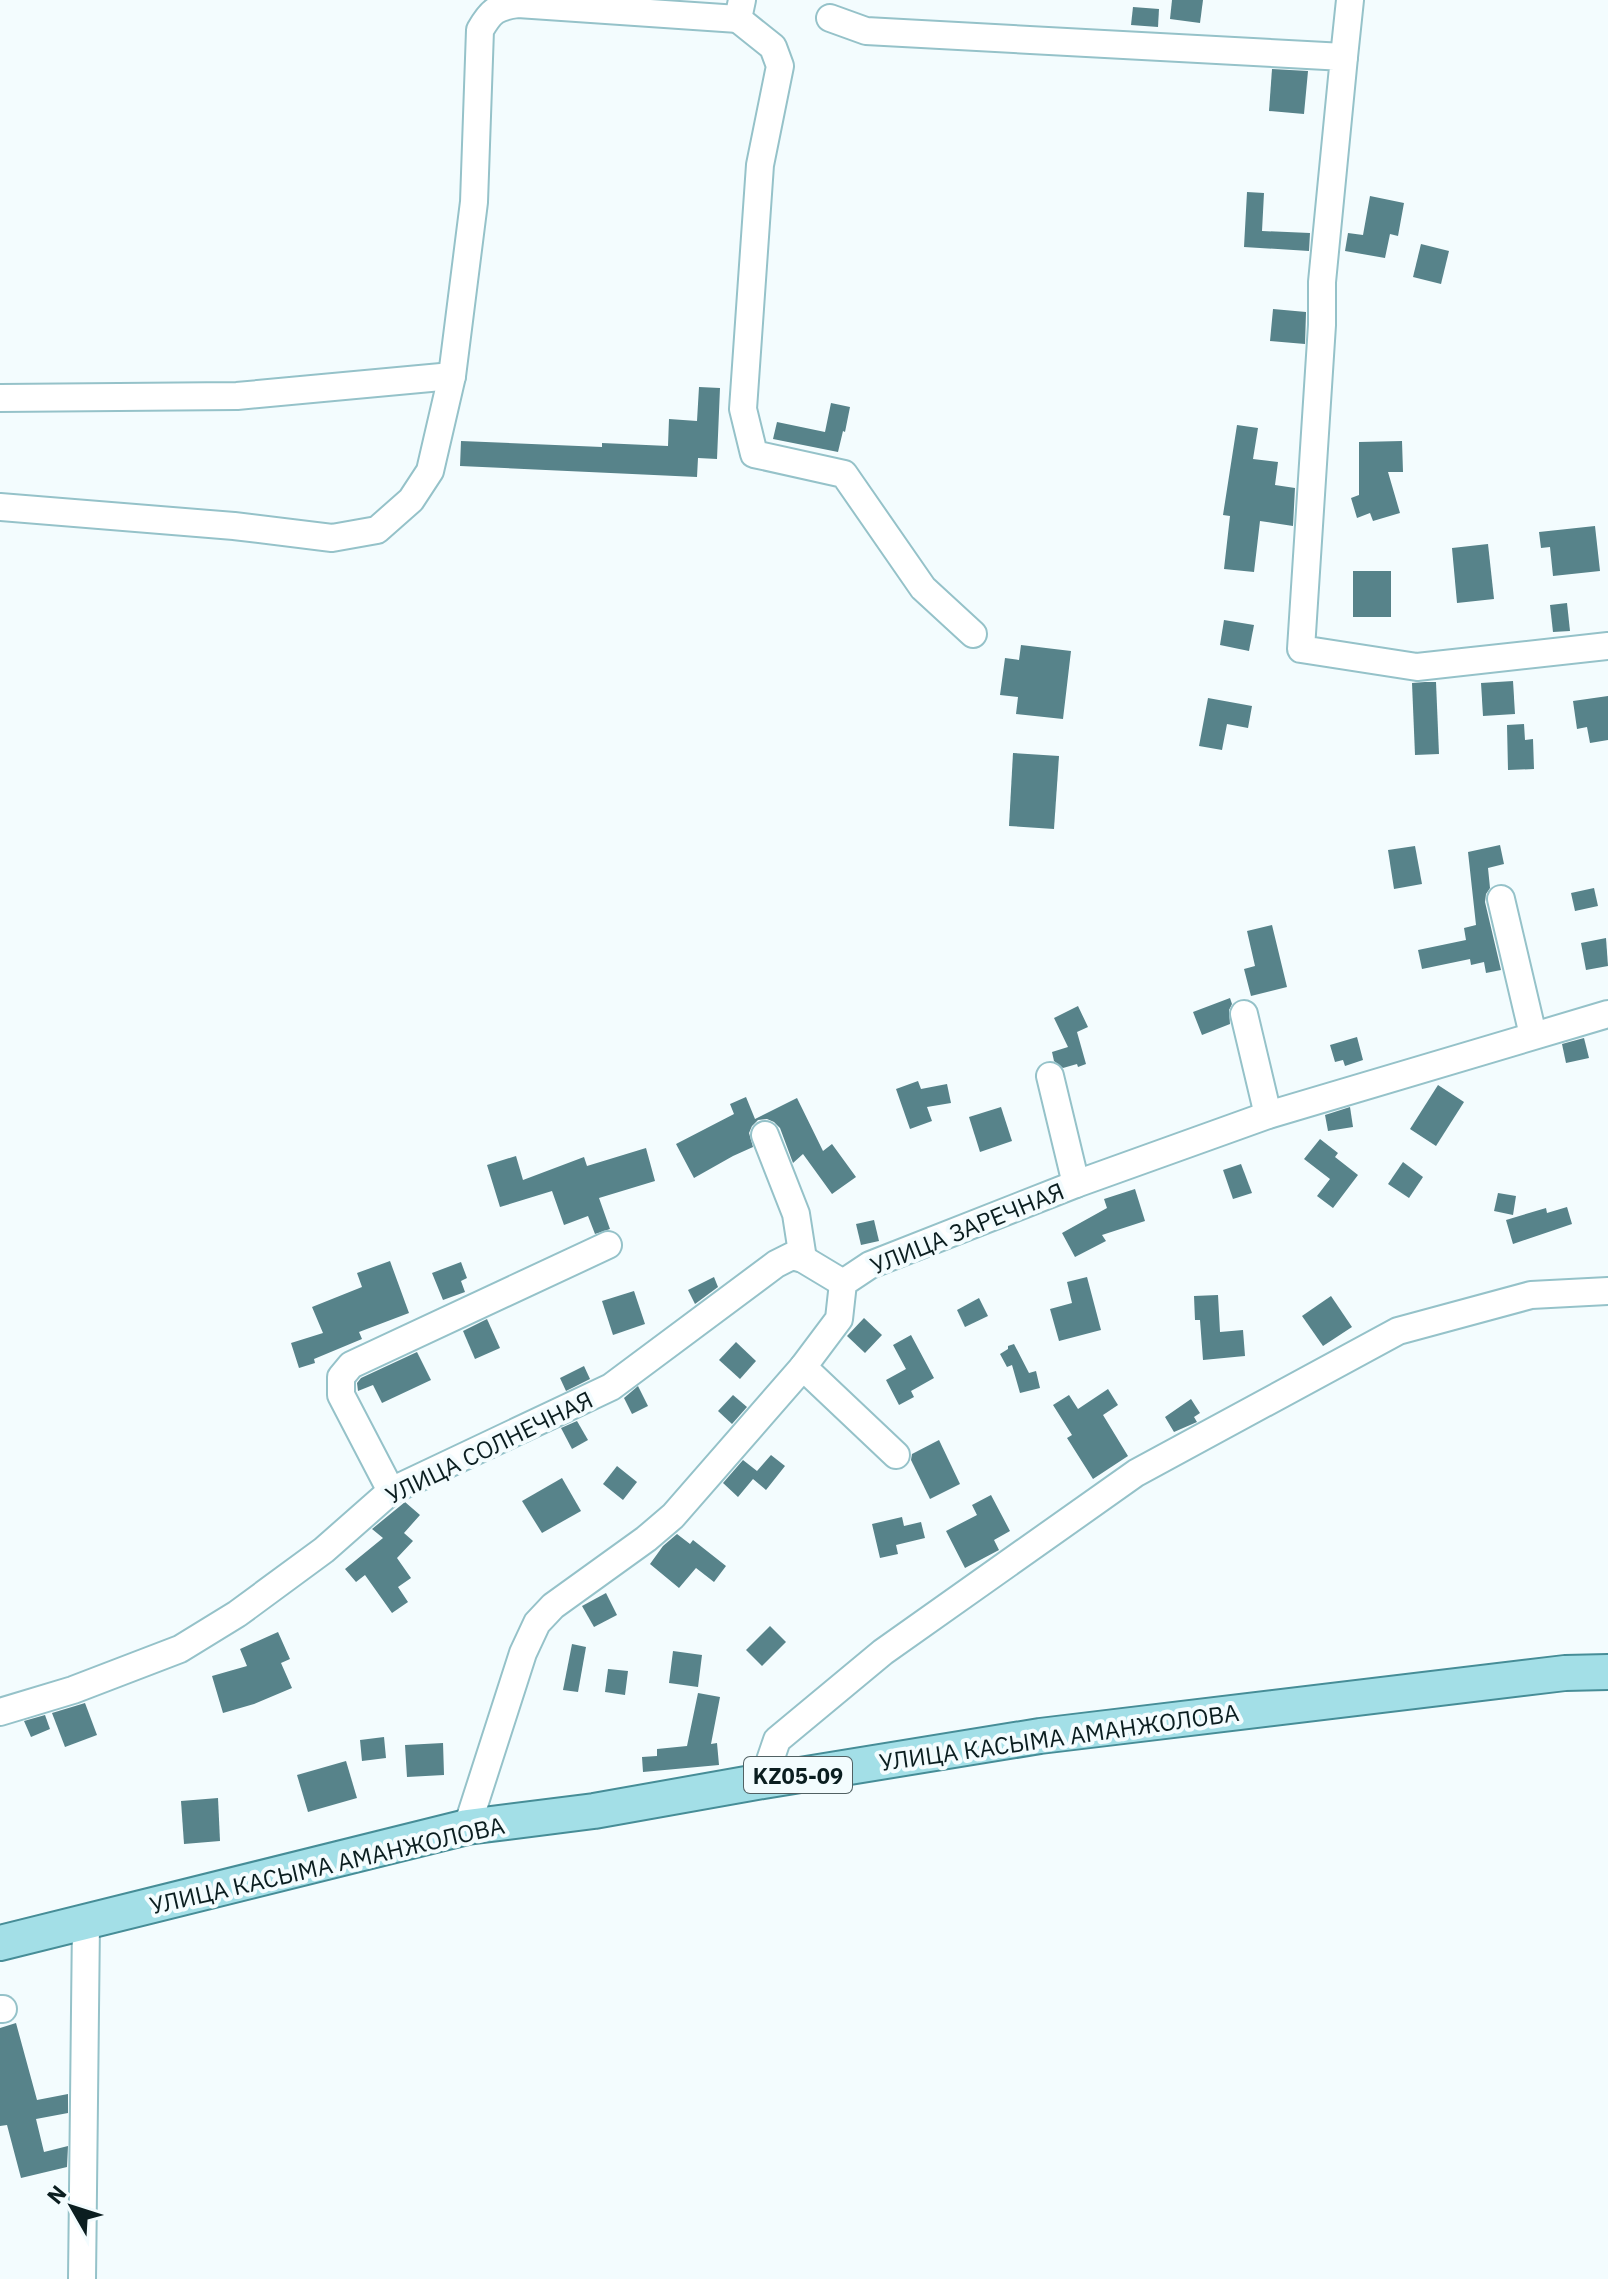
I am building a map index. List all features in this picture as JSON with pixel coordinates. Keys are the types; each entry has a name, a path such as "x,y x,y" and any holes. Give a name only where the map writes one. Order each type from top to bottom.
{"main road":[{"name":"УЛИЦА КАСЫМА АМАНЖОЛОВА","path":"0,1943 467,1827 594,1811 1055,1734 1565,1673 1608,1672"}],"street":[{"path":"1350,0 1322,282 1322,325 1301,649 1417,667 1608,646"},
{"path":"0,507 234,526 332,538 377,530 411,500 430,471 452,376 474,202 480,30 490,13 518,4 740,9 773,47 780,66 760,165 743,409 754,454 844,474 923,588 973,634"},
{"path":"830,18 866,31 1344,57"},
{"path":"0,398 237,396 452,376"},
{"path":"1501,899 1533,1035"},
{"path":"1244,1014 1268,1115"},
{"name":"УЛИЦА ЗАРЕЧНАЯ","path":"467,1827 523,1653 537,1623 553,1606 673,1516 803,1367 839,1319 843,1283 870,1265 1076,1184 1268,1115 1608,1014"},
{"path":"1050,1076 1076,1184"},
{"path":"765,1135 796,1214 803,1259 843,1283"},
{"path":"391,1491 341,1395 341,1377 351,1365 608,1245"},
{"name":"УЛИЦА СОЛНЕЧНАЯ","path":"0,1712 73,1690 180,1649 237,1614 324,1550 391,1491 611,1387 776,1264 792,1256 803,1259"},
{"path":"763,1781 777,1740 883,1652 1136,1473 1398,1331 1531,1295 1608,1291"},
{"path":"803,1367 896,1455"},
{"path":"82,2279 86,1922"}],"building":[{"path":"1172,0 1203,0 1200,23 1170,19"},
{"path":"1133,7 1159,9 1158,27 1131,25"},
{"path":"1272,69 1308,71 1304,114 1269,111"},
{"path":"1247,192 1264,193 1262,231 1310,233 1309,251 1244,247"},
{"path":"1370,196 1404,203 1398,236 1390,234 1385,258 1345,251 1348,233 1363,235"},
{"path":"1421,244 1449,251 1441,284 1413,277"},
{"path":"1273,309 1306,312 1305,344 1270,341"},
{"path":"699,387 720,388 717,459 698,458 697,477 460,466 461,441 602,447 602,443 668,446 669,419 697,421"},
{"path":"831,403 850,407 838,452 773,439 777,422 825,432"},
{"path":"1237,425 1258,428 1253,459 1278,462 1275,485 1295,488 1293,526 1260,521 1254,572 1224,569 1230,516 1223,515"},
{"path":"1402,441 1403,472 1388,472 1400,513 1373,521 1370,513 1357,518 1351,498 1359,495 1359,442"},
{"path":"1595,526 1600,571 1553,576 1550,547 1541,548 1539,532"},
{"path":"1488,544 1494,599 1457,603 1452,548"},
{"path":"1353,571 1391,571 1391,617 1353,617"},
{"path":"1567,603 1570,631 1553,632 1550,605"},
{"path":"1224,620 1254,625 1249,651 1220,645"},
{"path":"1021,645 1071,651 1063,719 1016,714 1018,697 1000,695 1005,658 1019,660"},
{"path":"1513,681 1515,714 1483,716 1481,683"},
{"path":"1436,682 1439,754 1415,755 1412,683"},
{"path":"1608,696 1608,740 1590,743 1587,727 1577,729 1573,701"},
{"path":"1208,698 1252,706 1248,728 1227,724 1222,750 1199,746"},
{"path":"1524,724 1525,740 1533,739 1534,769 1508,770 1507,725"},
{"path":"1013,753 1059,756 1054,829 1009,826"},
{"path":"1500,845 1504,864 1488,868 1490,888 1485,902 1501,970 1486,973 1484,962 1471,965 1470,959 1422,969 1418,950 1466,940 1464,928 1476,925 1468,852"},
{"path":"1415,846 1422,884 1394,889 1388,850"},
{"path":"1594,888 1598,906 1575,911 1571,893"},
{"path":"1272,925 1287,987 1251,996 1244,969 1255,966 1247,931"},
{"path":"1606,938 1608,966 1586,970 1581,943"},
{"path":"1230,998 1230,1024 1202,1035 1193,1012"},
{"path":"1078,1006 1088,1027 1077,1032 1086,1064 1063,1068 1054,1061 1052,1052 1068,1047 1054,1018"},
{"path":"1357,1037 1363,1060 1345,1066 1343,1060 1335,1062 1330,1045"},
{"path":"1584,1038 1589,1058 1566,1063 1562,1044"},
{"path":"918,1081 921,1089 947,1084 951,1103 927,1107 932,1121 910,1129 896,1089"},
{"path":"1438,1085 1464,1102 1436,1146 1410,1129"},
{"path":"746,1097 755,1119 797,1098 823,1151 832,1144 856,1177 832,1194 803,1154 793,1163 780,1128 767,1119 758,1120 752,1126 749,1133 753,1147 694,1178 676,1144 734,1114 730,1104"},
{"path":"1001,1107 1012,1141 980,1152 969,1117"},
{"path":"1350,1107 1353,1127 1328,1131 1325,1115"},
{"path":"1320,1139 1338,1153 1335,1157 1358,1175 1333,1208 1317,1196 1330,1179 1304,1159"},
{"path":"646,1148 655,1181 599,1198 610,1229 595,1234 588,1216 564,1225 552,1191 500,1207 487,1165 516,1156 523,1180 584,1157 587,1166"},
{"path":"1403,1162 1423,1177 1409,1198 1388,1184"},
{"path":"1241,1164 1252,1193 1233,1199 1223,1170"},
{"path":"1135,1189 1145,1221 1102,1235 1106,1241 1075,1257 1062,1233 1107,1208 1104,1199"},
{"path":"1498,1193 1516,1196 1513,1215 1494,1211"},
{"path":"1567,1207 1572,1224 1513,1244 1506,1220 1546,1208 1547,1213"},
{"path":"874,1220 879,1241 861,1245 856,1224"},
{"path":"390,1261 409,1313 359,1332 362,1339 299,1368 291,1343 323,1333 312,1307 362,1287 357,1273"},
{"path":"461,1262 467,1278 461,1281 465,1292 443,1300 432,1273"},
{"path":"714,1277 718,1287 695,1304 688,1290"},
{"path":"1087,1277 1101,1330 1059,1341 1050,1309 1072,1303 1067,1282"},
{"path":"634,1291 645,1324 613,1335 602,1301"},
{"path":"1218,1295 1220,1332 1243,1330 1245,1356 1203,1360 1200,1320 1195,1320 1194,1296"},
{"path":"1331,1296 1352,1327 1323,1346 1302,1316"},
{"path":"979,1298 988,1316 965,1327 957,1310"},
{"path":"864,1318 882,1335 865,1353 847,1336"},
{"path":"487,1319 500,1348 475,1359 463,1331"},
{"path":"911,1335 934,1378 911,1391 914,1397 899,1405 886,1380 906,1369 893,1345"},
{"path":"736,1342 756,1361 740,1379 719,1360"},
{"path":"1014,1344 1029,1373 1036,1371 1040,1388 1020,1393 1012,1365 1007,1367 1000,1354"},
{"path":"417,1352 431,1380 382,1403 373,1385 358,1391 357,1383 361,1378"},
{"path":"584,1366 590,1379 566,1391 560,1378"},
{"path":"638,1386 648,1406 632,1414 624,1398"},
{"path":"1108,1389 1118,1405 1103,1415 1128,1456 1093,1479 1067,1438 1072,1435 1053,1405 1069,1395 1078,1409"},
{"path":"733,1395 747,1407 732,1424 718,1411"},
{"path":"1191,1399 1200,1413 1194,1417 1197,1422 1174,1432 1165,1417"},
{"path":"577,1421 588,1440 572,1449 561,1428"},
{"path":"939,1440 960,1484 930,1499 911,1460 912,1454"},
{"path":"771,1455 785,1466 766,1490 753,1479 738,1497 723,1483 743,1460 757,1471"},
{"path":"617,1466 637,1482 623,1500 603,1484"},
{"path":"562,1478 581,1511 542,1533 522,1501"},
{"path":"991,1495 1010,1531 994,1540 999,1550 965,1568 946,1531 977,1515 972,1505"},
{"path":"405,1502 420,1515 404,1533 413,1541 397,1558 411,1578 398,1587 408,1602 392,1613 365,1575 356,1582 345,1569 383,1538 372,1529"},
{"path":"902,1517 904,1526 921,1522 925,1538 896,1545 898,1554 880,1558 872,1524"},
{"path":"677,1534 690,1544 693,1540 726,1566 714,1582 696,1568 679,1588 650,1564"},
{"path":"606,1593 617,1615 594,1627 582,1606"},
{"path":"770,1626 786,1642 762,1666 746,1650"},
{"path":"278,1632 290,1659 281,1663 292,1688 223,1713 212,1676 247,1666 240,1649"},
{"path":"572,1644 586,1647 578,1692 563,1690"},
{"path":"673,1651 702,1655 698,1687 669,1683"},
{"path":"608,1669 628,1671 625,1695 605,1692"},
{"path":"698,1693 720,1697 711,1744 717,1743 719,1765 643,1772 642,1757 657,1756 657,1749 687,1746"},
{"path":"85,1703 97,1735 65,1747 52,1713"},
{"path":"45,1715 50,1729 31,1737 24,1721"},
{"path":"384,1737 386,1758 362,1761 360,1740"},
{"path":"443,1743 444,1775 407,1777 405,1745"},
{"path":"346,1761 357,1798 308,1812 297,1775"},
{"path":"218,1798 220,1841 184,1844 181,1801"},
{"path":"16,2023 37,2100 68,2094 68,2113 36,2119 44,2152 68,2146 67,2167 21,2178 7,2125 0,2126 0,2028"}]}
